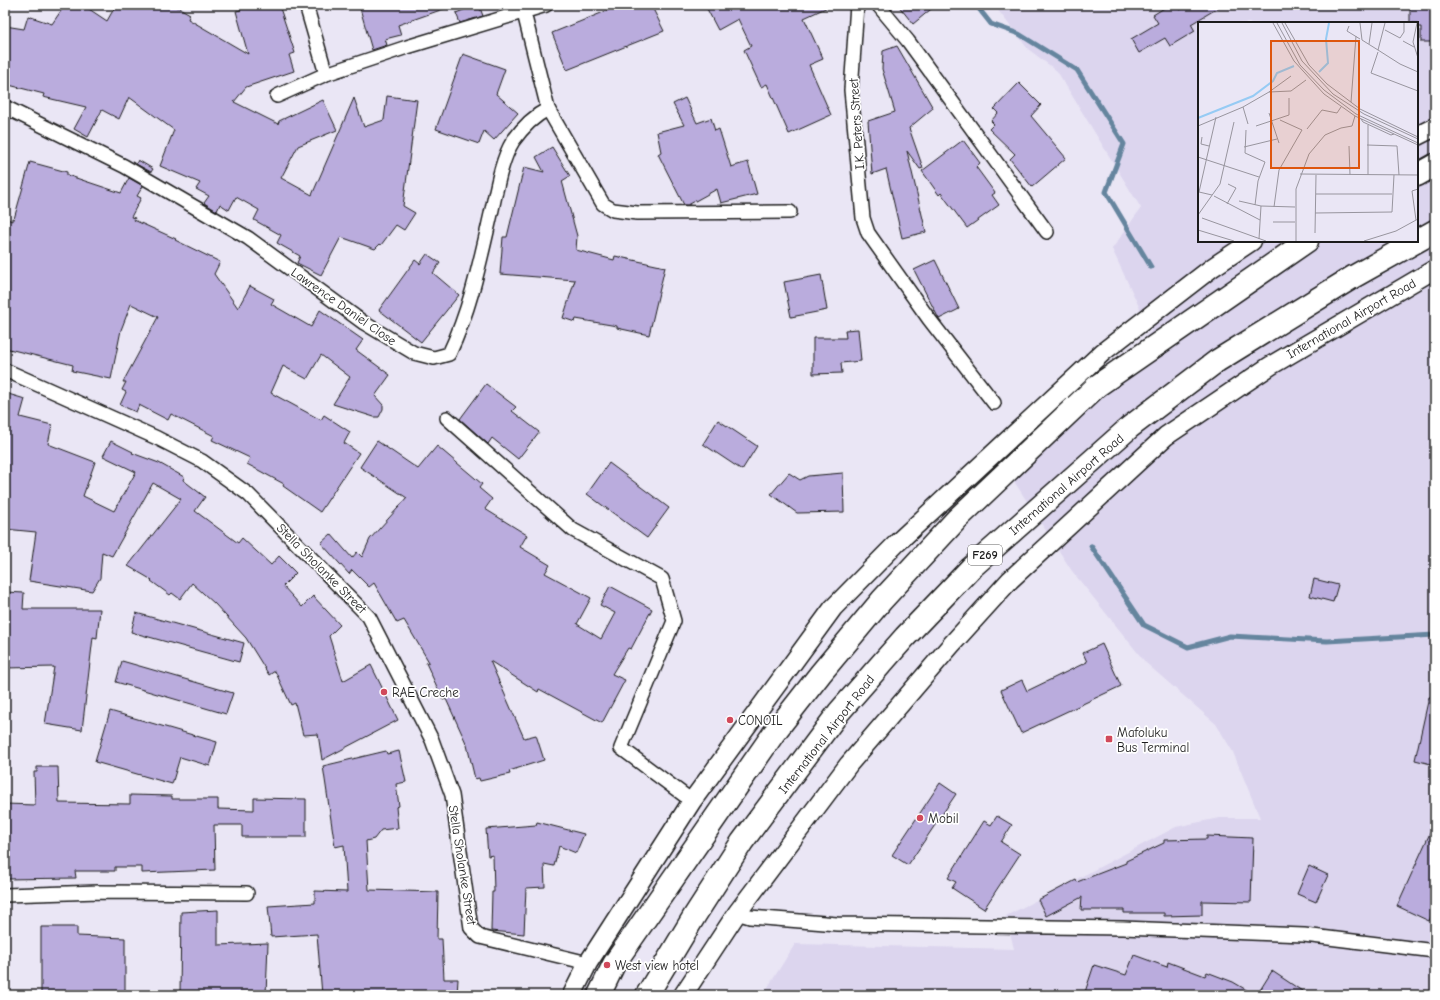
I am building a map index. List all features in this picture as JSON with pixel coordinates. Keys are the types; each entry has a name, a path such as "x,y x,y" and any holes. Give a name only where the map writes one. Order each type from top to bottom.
{"highway":[{"path":"1418,174 1435,165"},
{"name":"International Airport Road","path":"1418,241 1435,231"},
{"path":"599,995 614,964 774,733 821,673 882,600 957,519 1097,386 1306,242"},
{"name":"International Airport Road","path":"647,995 695,915 742,842 839,712 905,637 971,568 1130,427 1217,361 1353,277 1415,242"}],"main road":[{"path":"1418,136 1435,127"},
{"path":"572,995 588,963 692,801 833,608 893,548 1103,352 1213,267 1250,242"},
{"name":"International Airport Road","path":"683,995 737,913 849,764 952,644 1010,580 1166,436 1270,366 1435,269"}],"street":[{"path":"306,5 326,74"},
{"path":"277,96 326,74 523,9 546,5"},
{"name":"I.K. Peters Street","path":"857,5 851,90 863,218 868,233 929,319 994,403"},
{"path":"878,5 908,41 1047,232"},
{"path":"523,9 548,109 603,204 613,210 638,213 790,212"},
{"name":"Lawrence Daniel Close","path":"5,107 124,166 248,238 364,323 414,353 434,358 449,354 459,332 474,284 502,170 512,142 534,116 548,109"},
{"name":"Stella Sholanke Street","path":"5,370 157,438 202,461 248,494 369,617 432,740 452,795 471,928 480,937 588,963"},
{"path":"447,418 573,530 662,579 674,621 621,748 692,801"},
{"path":"5,895 99,892 248,892"},
{"path":"737,913 750,917 778,918 837,924 1123,928 1304,934 1435,951"}],"shaded area":[{"path":"994,5 1435,5 1435,995 763,995 795,944 1014,949 1006,916 1176,827 1219,818 1260,818 1233,752 1216,724 1146,663 1072,571 999,458 1151,332 1112,249 1141,208 1057,71 1028,49"}],"building":[{"path":"65,5 83,5 107,21 116,5 174,5 190,14 188,19 248,54 236,11 241,10 240,5 279,5 295,53 289,55 294,71 246,87 234,102 278,124 279,121 323,100 337,130 298,146 281,178 312,195 354,98 364,127 384,120 387,96 417,100 403,206 415,213 404,230 396,225 381,245 380,244 375,249 341,237 321,275 297,263 300,256 277,243 281,235 254,220 259,210 236,197 229,210 220,204 217,211 204,203 209,196 196,189 200,183 160,166 174,130 129,97 119,119 102,110 88,137 74,129 86,107 43,97 44,94 5,84 5,26 24,29 28,16 52,24"},
{"path":"359,5 449,5 449,7 398,25 401,35 385,39 387,45 372,50"},
{"path":"479,5 483,16 460,23 456,13"},
{"path":"621,5 651,5 664,31 567,70 552,33"},
{"path":"705,5 832,5 804,18 823,59 809,65 831,115 789,134 767,84 761,87 744,50 751,46 738,19 718,30"},
{"path":"898,5 936,5 913,24"},
{"path":"1169,5 1176,5 1180,10 1188,5 1223,5 1191,24 1195,31 1170,46 1165,38 1139,53 1131,39 1158,23 1153,15"},
{"path":"1410,5 1432,5 1435,42 1421,42 1421,27 1418,27 1418,22 1410,22"},
{"path":"897,46 933,108 909,128 923,168 920,169 907,151 926,232 902,238 886,169 872,174 868,121 895,112 882,69 883,51"},
{"path":"463,54 505,69 496,94 518,113 494,140 484,131 479,144 436,129"},
{"path":"1019,83 1041,105 1031,116 1066,158 1032,187 1010,159 1015,154 989,129 994,124 991,121 998,113 994,109"},
{"path":"685,98 697,123 711,118 715,131 719,129 731,167 748,162 757,194 721,203 717,189 688,205 684,205 658,154 661,152 657,132 684,125 673,104"},
{"path":"963,140 980,163 976,167 995,193 992,195 999,205 967,228 941,193 939,195 922,171"},
{"path":"552,147 570,176 562,181 577,236 576,250 614,260 615,256 665,267 649,335 617,328 617,326 576,319 575,322 563,318 575,280 500,274 503,237 507,237 524,167 544,172 536,157"},
{"path":"138,160 153,169 151,172 136,164"},
{"path":"30,162 67,172 67,175 121,193 129,178 143,186 137,196 141,198 131,217 135,218 134,220 176,239 175,240 220,262 214,274 238,308 250,286 274,299 271,304 311,327 320,310 363,340 356,350 390,375 375,396 383,405 383,409 379,417 374,417 333,404 350,377 321,355 307,379 283,366 271,393 321,420 324,415 350,432 344,443 359,453 320,512 283,486 284,484 247,464 250,458 212,440 214,436 171,414 168,420 139,405 136,412 120,405 126,392 122,390 126,382 123,382 158,317 131,304 121,330 111,379 72,371 73,365 5,348 5,218 12,221 12,218 14,219"},
{"path":"427,254 440,263 433,273 459,295 421,342 379,310 415,260 420,264"},
{"path":"935,260 959,309 939,319 914,270"},
{"path":"821,275 827,310 791,317 784,282"},
{"path":"858,329 861,361 841,363 842,373 813,374 813,338 846,338 845,330"},
{"path":"486,384 516,407 512,411 539,432 518,459 492,438 488,444 460,419"},
{"path":"5,393 25,399 20,417 52,425 48,444 95,462 83,496 114,511 136,472 103,456 111,441 133,452 132,453 159,463 184,477 183,480 205,497 195,511 238,543 242,538 271,565 279,556 296,573 283,586 302,607 313,596 340,625 329,636 343,681 371,665 398,720 322,760 318,734 303,735 295,703 291,705 275,671 269,675 246,638 215,604 192,583 180,599 172,593 170,595 151,581 152,580 128,566 181,499 153,483 112,556 102,552 100,578 92,591 29,581 36,532 5,529"},
{"path":"718,420 757,446 742,470 703,444"},
{"path":"377,441 418,469 437,446 482,484 479,488 492,499 485,509 527,535 520,547 550,565 545,573 591,598 577,624 601,639 615,613 600,605 610,586 652,609 631,649 628,648 612,674 625,680 602,723 539,689 538,692 490,661 524,738 536,735 544,760 509,771 510,774 480,781 479,778 475,779 467,745 446,699 443,700 426,663 429,662 404,620 397,623 374,583 369,587 352,570 349,574 321,543 331,534 352,558 357,552 362,557 370,539 407,498 360,467"},
{"path":"609,463 669,508 647,538 587,494"},
{"path":"789,473 800,480 808,476 843,473 844,512 797,513 771,494"},
{"path":"1314,579 1338,585 1333,602 1310,596"},
{"path":"5,592 24,593 23,609 100,609 97,638 93,637 82,730 45,724 54,667 5,668"},
{"path":"136,613 244,643 239,662 131,632"},
{"path":"1102,644 1121,686 1021,733 1001,690 1022,680 1027,691 1087,662 1083,653"},
{"path":"122,661 233,693 226,714 116,682"},
{"path":"1429,697 1435,697 1435,765 1415,760"},
{"path":"110,711 217,742 210,766 180,757 172,784 95,762"},
{"path":"386,751 387,754 399,751 406,782 396,784 399,806 396,807 398,828 381,830 374,839 366,841 369,890 438,892 437,939 442,939 444,979 458,979 457,995 322,995 317,934 271,937 268,906 315,903 315,891 347,892 344,845 335,847 323,766"},
{"path":"37,767 58,767 59,803 130,804 130,795 172,796 172,799 218,799 218,809 254,810 254,798 306,799 306,837 242,837 242,825 214,825 215,870 142,873 142,867 115,867 115,871 75,871 76,878 5,879 5,804 35,805 34,772 37,772"},
{"path":"940,783 956,794 908,865 892,855"},
{"path":"997,816 1012,825 1001,842 1020,854 984,909 952,888 956,882 948,878 984,821 991,825"},
{"path":"537,822 584,834 576,853 559,846 554,866 544,864 545,887 526,888 524,934 491,931 492,892 494,892 493,855 488,856 486,829 536,825"},
{"path":"1435,822 1435,909 1429,921 1397,906"},
{"path":"1207,836 1253,838 1251,902 1202,901 1202,915 1164,916 1164,913 1124,913 1124,910 1081,910 1082,897 1046,916 1038,900 1076,880 1077,882 1126,863 1126,861 1164,843 1164,840 1207,839"},
{"path":"1309,866 1328,875 1316,902 1297,894"},
{"path":"218,910 218,945 268,943 266,995 180,995 181,912"},
{"path":"41,927 77,927 77,936 125,938 125,995 41,995"},
{"path":"1134,955 1167,967 1168,962 1205,976 1207,972 1233,982 1255,995 1084,995 1094,965 1126,975"},
{"path":"1272,971 1308,995 1257,995"}],"waterway":[{"path":"976,5 991,24 1019,34 1077,70 1124,144 1106,192 1151,267"},
{"path":"1091,546 1144,625 1188,647 1230,636 1327,641 1435,635"}],"place":[{"name":"RAE Creche","path":"384,692"},
{"name":"CONOIL","path":"730,720"},
{"name":"Mafoluku Bus Terminal","path":"1109,739"},
{"name":"Mobil","path":"920,818"},
{"name":"West view hotel","path":"607,965"}]}
